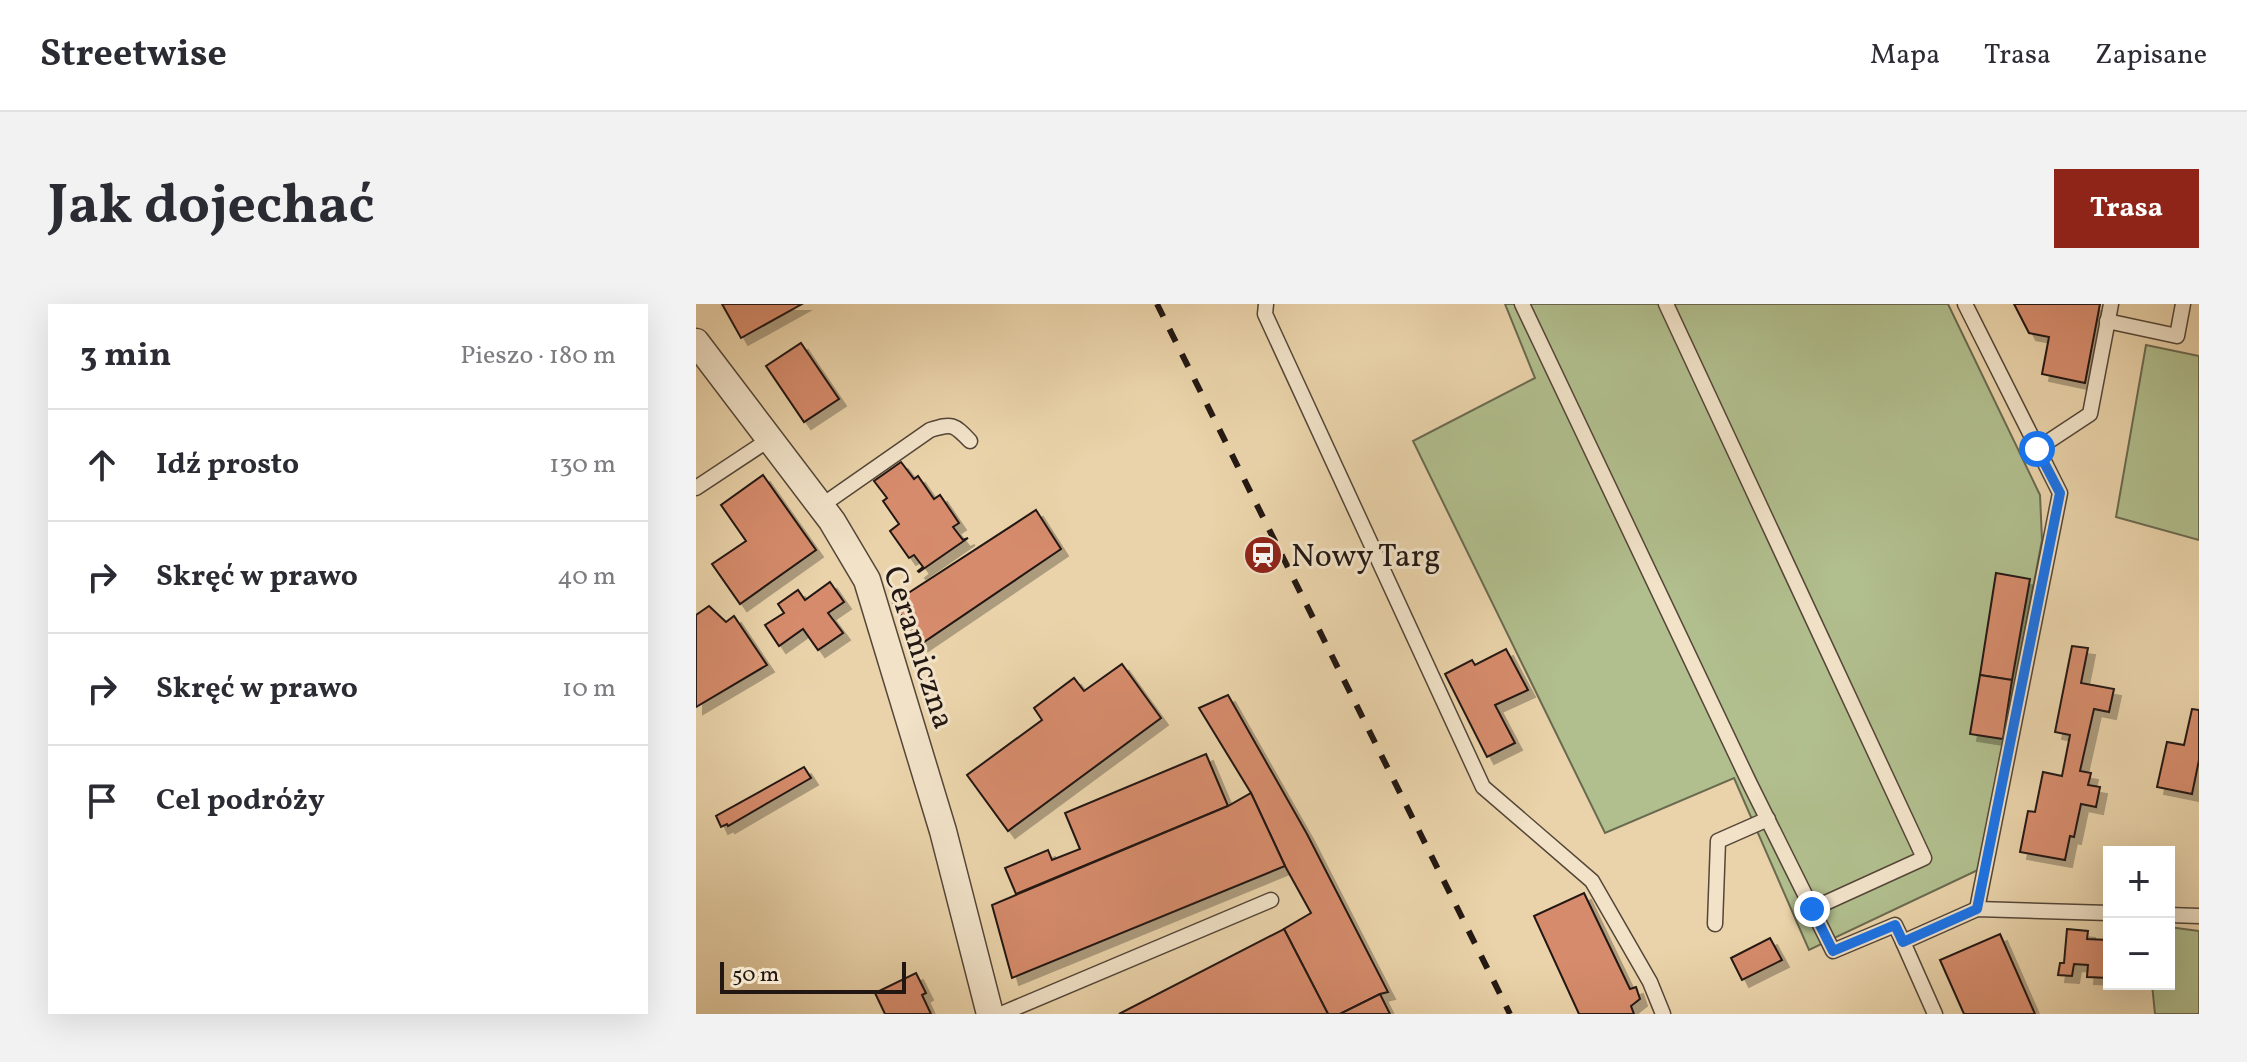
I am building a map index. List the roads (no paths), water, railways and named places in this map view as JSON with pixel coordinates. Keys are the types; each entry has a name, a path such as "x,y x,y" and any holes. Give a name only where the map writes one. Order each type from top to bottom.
{"street":[{"name":"Ceramiczna","path":"696,342 832,521 867,580 943,831 990,1014"}],"lane":[{"path":"1266,304 1265,314 1483,787 1592,881 1650,982 1663,1014"},
{"path":"1522,304 1833,951 1895,925 1935,1014"},
{"path":"1666,304 1924,858 1812,909"},
{"path":"1965,304 2060,493 1977,909"},
{"path":"2037,449 2090,414 2111,304"},
{"path":"2107,321 2177,336 2183,304"},
{"path":"821,506 930,430 947,424 956,427 970,441"},
{"path":"696,488 770,439"},
{"path":"1715,924 1718,841 1768,819"},
{"path":"1001,1014 1271,900"},
{"path":"1903,942 1977,909 2103,913"},
{"path":"2175,915 2199,916"}],"railway":[{"path":"1157,304 1510,1014"}],"place":[{"name":"Nowy Targ","path":"1263,555"}]}
